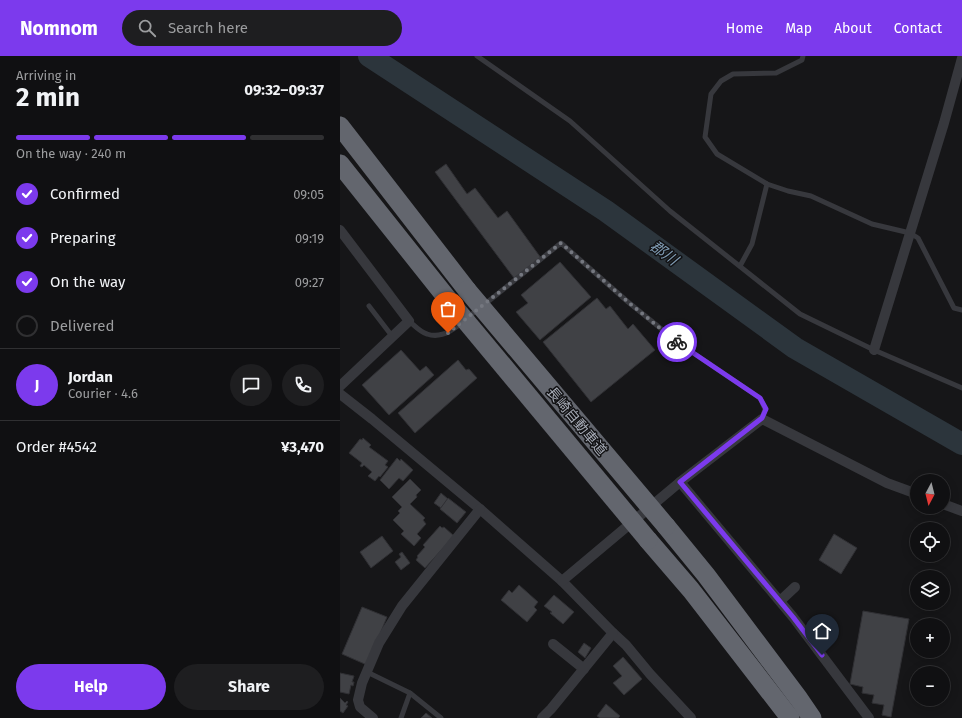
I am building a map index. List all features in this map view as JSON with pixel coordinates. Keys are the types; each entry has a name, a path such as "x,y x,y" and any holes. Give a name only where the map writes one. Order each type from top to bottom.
{"highway":[{"name":"長崎自動車道","path":"340,126 466,290 706,575 812,718"},
{"name":"長崎自動車道","path":"340,164 450,302 691,590 790,718"}],"street":[{"path":"874,350 944,123 962,58"},
{"path":"340,230 409,321 340,386"},
{"path":"340,394 480,509 562,581 626,645 650,674 691,718"},
{"path":"562,581 680,482 762,418 887,483 910,491"},
{"path":"680,482 780,601 869,718"},
{"path":"950,507 962,511"},
{"path":"373,718 360,707 358,700 362,683 379,643 402,606 480,509"},
{"path":"780,601 795,587"},
{"path":"542,718 613,633"},
{"path":"553,644 584,669"}],"lane":[{"path":"477,56 570,121 670,211 800,314 874,350 962,388"},
{"path":"803,56 802,60 776,73 733,74 721,81 712,94 705,137 717,154 767,184 788,191 811,196 872,224 910,233 918,238 954,308 962,310"},
{"path":"740,266 752,244 767,184"},
{"path":"409,321 425,334 438,336 448,333 561,243 628,302 680,344 760,398 766,409 762,418"},
{"path":"369,306 392,336"},
{"path":"367,672 410,693 442,718"},
{"path":"401,718 410,693"}],"building":[{"path":"446,164 467,194 475,188 498,218 507,211 541,258 514,278 435,172"},
{"path":"560,262 591,297 540,340 516,312 528,303 521,295"},
{"path":"597,298 606,309 610,306 628,329 633,324 655,350 591,402 543,342"},
{"path":"401,350 420,371 426,366 434,375 389,415 362,385"},
{"path":"458,360 466,370 469,369 477,378 415,433 398,413"},
{"path":"363,438 371,445 369,447 388,461 385,465 388,467 375,481 368,476 372,472 364,465 362,467 360,466 362,463 349,453 360,439 362,440"},
{"path":"397,458 400,461 401,459 413,470 403,481 399,478 389,489 380,480"},
{"path":"410,479 421,490 410,504 425,518 423,520 426,524 417,534 421,538 414,546 401,534 404,531 393,520 400,513 398,511 402,507 392,497"},
{"path":"441,493 448,499 441,508 434,503"},
{"path":"448,498 466,512 457,523 440,509"},
{"path":"440,526 442,528 444,527 454,536 425,568 416,560 418,557 417,556 425,547 423,545"},
{"path":"834,534 857,548 841,574 819,560"},
{"path":"382,536 393,551 371,568 360,552"},
{"path":"402,552 410,563 401,570 395,562 401,557 399,554"},
{"path":"519,585 538,602 534,607 537,610 527,622 501,600 509,590 512,593"},
{"path":"554,595 574,612 563,624 544,606"},
{"path":"362,607 387,617 367,665 342,654"},
{"path":"863,611 909,619 891,717 882,715 884,705 872,703 874,695 862,693 863,687 850,684"},
{"path":"584,643 591,648 585,658 578,652"},
{"path":"623,657 642,679 624,695 613,683 622,676 613,666"},
{"path":"340,673 354,676 352,682 354,682 353,686 351,685 349,694 340,692"},
{"path":"340,698 345,703 347,701 348,702 346,705 348,706 343,713 340,711"},
{"path":"606,704 620,716 618,718 600,718 597,716"},
{"path":"426,713 432,718 421,718"}],"waterway":[{"name":"郡川","path":"369,56 606,211 795,348 962,444"}],"way so far":[{"path":"448,333 561,243 628,302 677,342"}],"route":[{"path":"677,342 760,398 766,409 762,418 680,482 793,617 822,655"}]}
